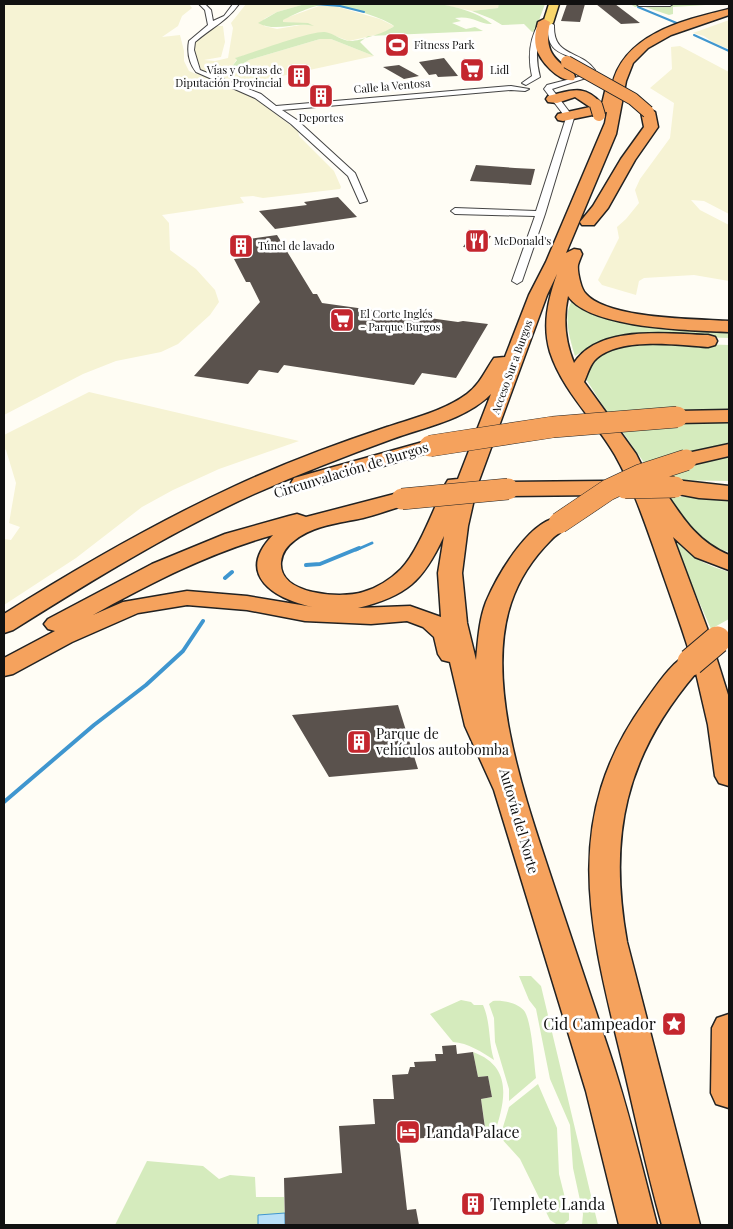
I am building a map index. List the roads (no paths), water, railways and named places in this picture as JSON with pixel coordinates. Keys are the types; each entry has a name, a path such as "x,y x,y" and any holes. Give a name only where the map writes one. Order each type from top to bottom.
{"highway":[{"name":"Acceso Sur a Burgos","path":"508,790 479,726 454,624 450,573 457,526 466,486 538,295 550,274 577,205 609,133 620,76 633,57 668,39 729,14"},
{"path":"546,22 548,46 567,62 633,99 648,112 651,127 644,139 628,158 600,208 588,222"},
{"path":"4,625 52,595 160,534 250,487 432,418 468,402 490,384 528,307 538,295 598,114 592,96 554,66 543,52 541,37 546,22"},
{"path":"566,117 595,111 608,106 615,73 633,57"},
{"name":"Acceso Sur a Burgos","path":"633,57 624,122 555,312 556,335 560,354 574,382 624,453 647,498 710,674 724,728 729,776"},
{"path":"549,92 585,96 598,114"},
{"path":"570,267 578,297 583,302 600,310 640,319 729,327"},
{"path":"574,382 590,355 601,348 622,342 642,340 729,342"},
{"path":"677,415 729,412"},
{"name":"Circunvalación de Burgos","path":"4,630 83,584 187,530 255,500 323,476 430,444 552,426 677,415 729,416"},
{"name":"Autovía del Norte","path":"638,1225 604,1092 508,790 495,725 488,670 491,636 498,604 508,581 524,556 544,533 608,490 640,475 686,460 729,450"},
{"path":"624,453 636,464 686,540 698,550 729,563"},
{"path":"402,499 369,510 319,520 296,529 279,540 271,552 268,566 273,579 286,590 324,602 367,600 382,594 398,584 420,562 460,475 475,458"},
{"path":"4,654 160,569 218,545 322,514 402,499 508,490 675,487 729,493"},
{"path":"699,490 729,487"},
{"path":"4,668 63,637 132,607 172,600 187,598 216,599 314,615 371,616 410,613 432,622 446,634 464,694 479,726"},
{"path":"682,1225 618,975 606,907 604,878 608,820 615,786 636,734 674,680 723,636"},
{"path":"729,1028 729,1092"}],"main road":[{"path":"546,22 550,4"},
{"path":"546,22 554,4"}],"street":[{"path":"202,4 208,10 211,25"},
{"path":"236,4 226,18 211,25 194,38 191,44 192,60 198,71 258,96 294,122 352,175 363,200"},
{"path":"639,4 670,4"},
{"path":"517,280 541,214 564,137 566,117 549,92 584,78 592,70 589,65 557,48 550,34 551,25 546,22 540,25 536,35 532,60 536,77 526,87"},
{"name":"Calle la Ventosa","path":"275,108 526,87 549,92"},
{"path":"455,211 541,214"}],"water":[{"path":"285,1213 285,1225 258,1225 258,1215"}],"waterway":[{"path":"315,4 340,6 364,12"},
{"path":"638,7 679,24"},
{"path":"694,35 729,51"},
{"path":"356,550 372,543"},
{"path":"306,565 320,564 359,548"},
{"path":"225,578 232,572"},
{"path":"4,802 94,725 146,685 183,651 203,621"}],"place":[{"name":"Fitness Park","path":"397,45"},
{"name":"Lidl","path":"472,70"},
{"name":"Vías y Obras de Diputación Provincial","path":"299,76"},
{"name":"Deportes","path":"321,96"},
{"name":"McDonald's","path":"477,241"},
{"name":"Túnel de lavado","path":"241,246"},
{"name":"El Corte Inglés - Parque Burgos","path":"342,320"},
{"name":"Parque de vehículos autobomba","path":"359,742"},
{"name":"Cid Campeador","path":"674,1024"},
{"name":"Landa Palace","path":"408,1132"},
{"name":"Templete Landa","path":"473,1204"}]}
